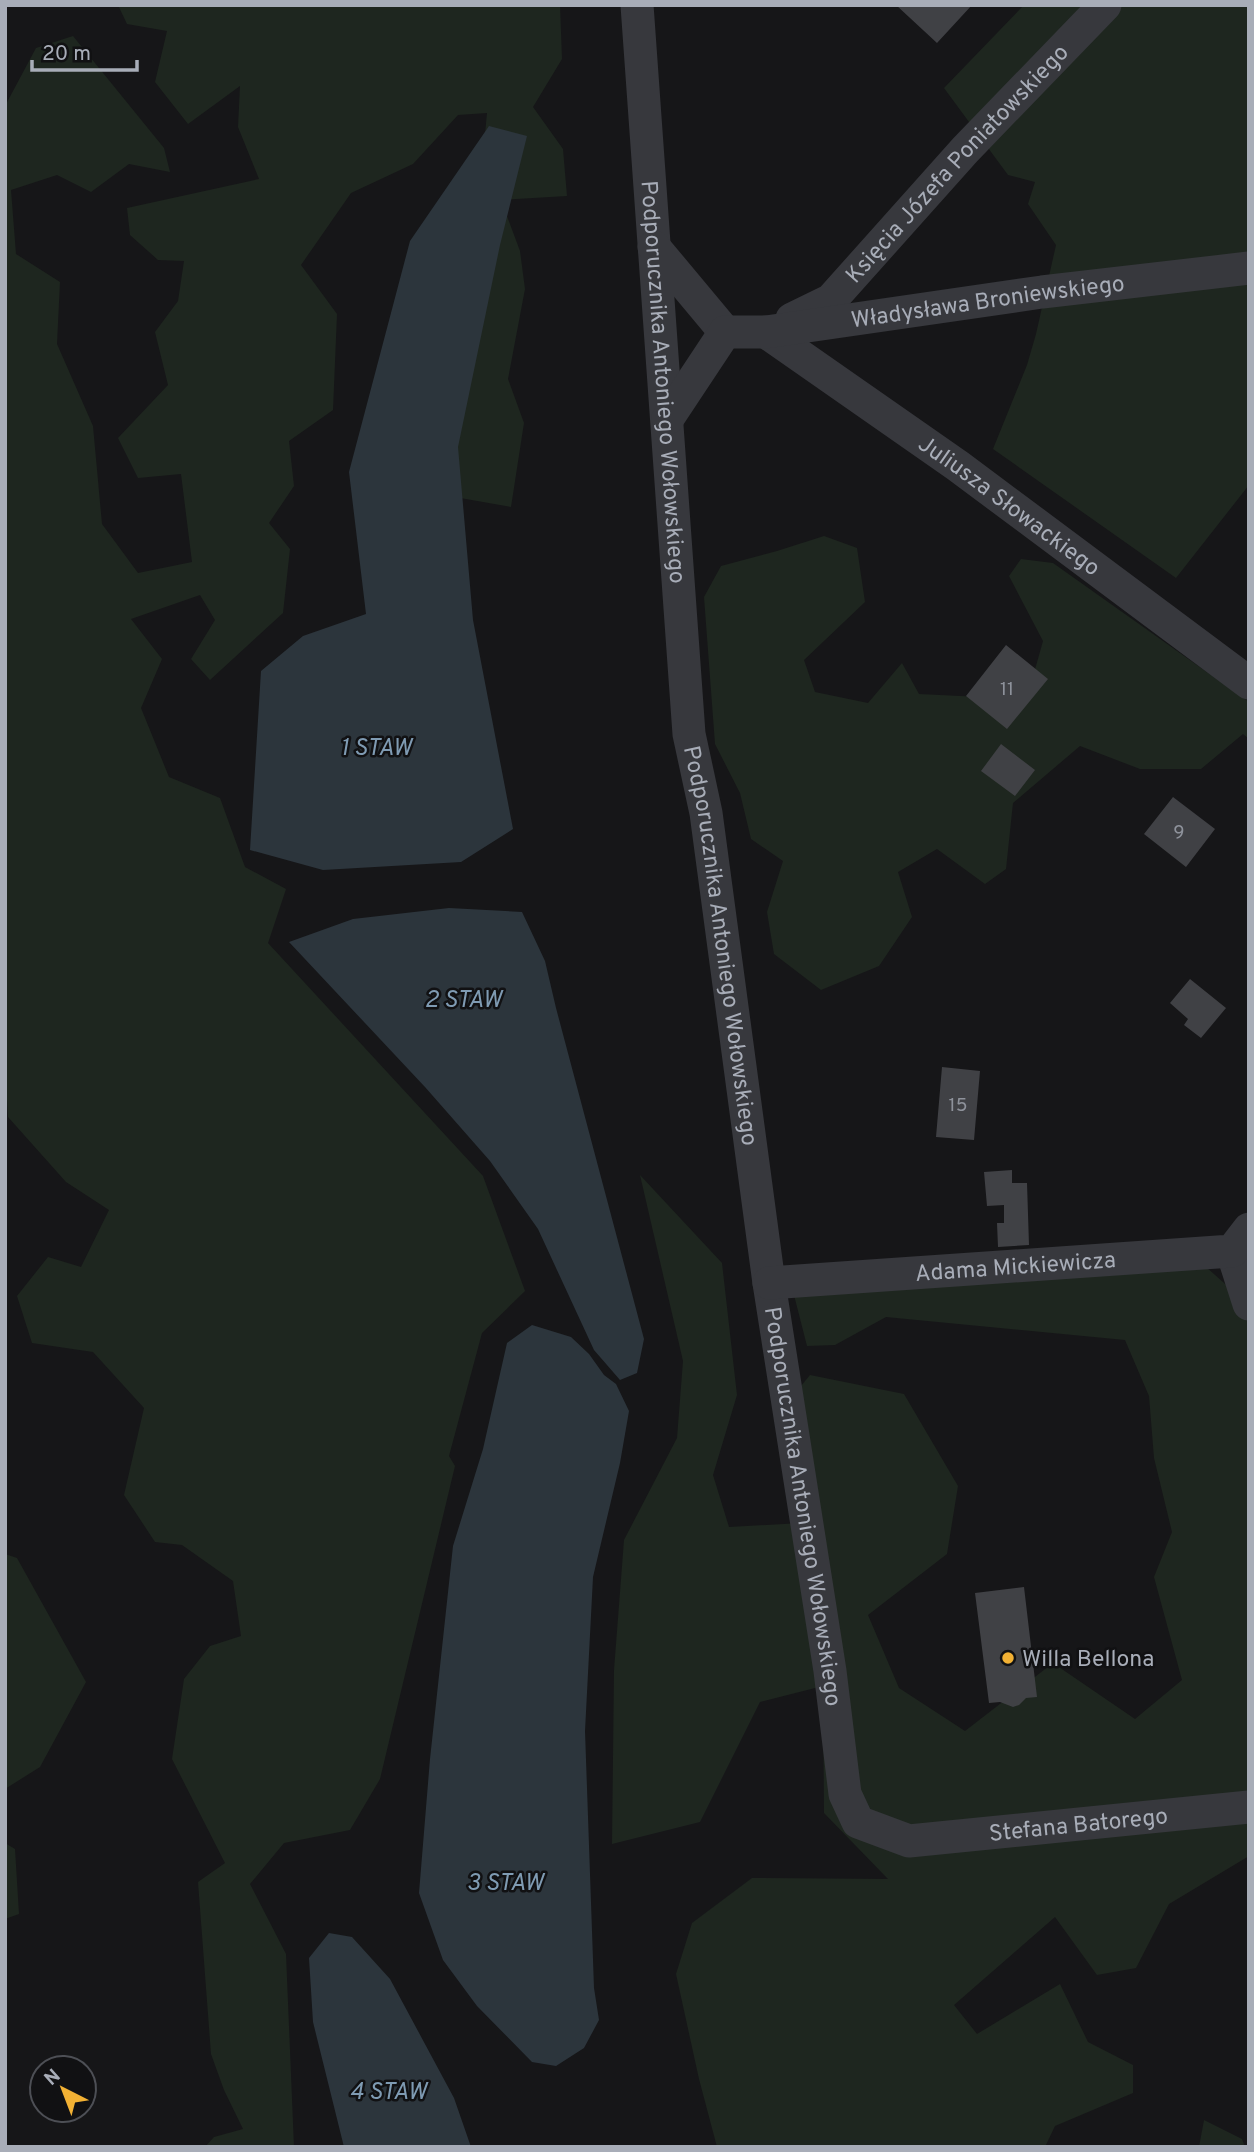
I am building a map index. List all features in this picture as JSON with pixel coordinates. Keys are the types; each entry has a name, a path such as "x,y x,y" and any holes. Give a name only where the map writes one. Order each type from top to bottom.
{"street":[{"name":"Podporucznika Antoniego Wołowskiego","path":"637,5 689,734 706,813 769,1283 830,1671 845,1794 858,1822 909,1841"},
{"name":"Księcia Józefa Poniatowskiego","path":"766,332 831,300 965,150 1105,5"},
{"path":"654,247 725,332 668,418"},
{"name":"Władysława Broniewskiego","path":"725,332 766,332 1042,292 1249,268"},
{"name":"Juliusza Słowackiego","path":"766,332 958,466 1249,683"},
{"path":"1241,1240 1249,1304"},
{"name":"Adama Mickiewicza","path":"769,1283 1241,1240"},
{"name":"Stefana Batorego","path":"909,1841 1249,1807"}],"shaded area":[{"path":"118,5 560,5 562,59 533,107 563,149 567,196 501,200 520,251 525,289 508,379 524,423 511,507 432,493 475,239 487,113 458,115 413,164 351,193 301,265 337,314 333,410 289,441 294,486 269,523 290,549 283,613 210,680 191,659 215,620 200,595 131,619 162,659 141,708 169,777 220,798 245,867 286,889 268,943 483,1176 525,1291 482,1333 449,1456 455,1466 380,1779 350,1830 284,1843 250,1884 286,1954 294,2147 205,2147 214,2137 243,2129 224,2090 211,2054 198,1882 225,1863 172,1759 184,1679 210,1646 241,1636 233,1581 182,1545 155,1542 124,1495 144,1408 93,1352 32,1343 17,1296 48,1257 81,1267 109,1210 66,1182 8,1117 5,1065 5,106 36,48 73,36 164,148 170,172 129,164 91,192 57,175 11,190 16,254 60,282 57,344 93,426 102,524 138,573 192,562 181,474 138,478 118,438 168,385 155,332 178,301 184,261 158,260 130,235 127,208 259,179 238,127 240,86 188,124 155,82 167,31 127,24"},
{"path":"1024,5 1249,5 1249,485 1176,578 993,449 1027,365 1056,245 1028,204 1035,182 1008,175 944,88"},
{"path":"824,536 857,548 865,602 804,660 815,692 868,703 902,663 919,694 981,697 1025,705 1043,641 1009,576 1021,559 1053,563 1249,702 1249,739 1243,734 1201,769 1140,769 1080,746 1013,803 1006,869 985,884 937,849 898,872 912,917 879,966 821,990 774,954 767,912 783,861 751,839 740,793 715,744 704,597 721,566"},
{"path":"640,1175 722,1263 737,1395 713,1475 729,1527 801,1523 792,1397 810,1375 904,1394 958,1486 947,1554 868,1615 899,1688 965,1731 1053,1663 1135,1719 1182,1680 1154,1577 1172,1532 1154,1458 1149,1396 1125,1340 886,1317 835,1345 807,1346 794,1295 1206,1267 1232,1290 1249,1262 1249,1856 1169,1904 1136,1968 1097,1975 1055,1917 954,2005 977,2034 1060,1984 1088,2042 1133,2065 1133,2093 1055,2126 1045,2147 717,2147 676,1974 692,1923 752,1878 888,1879 824,1813 823,1686 760,1702 700,1822 612,1844 614,1670 624,1540 677,1438 683,1361"},
{"path":"5,1554 17,1558 86,1682 40,1767 5,1789"},
{"path":"5,1843 15,1849 19,1914 5,1919"},
{"path":"1204,2120 1242,2139 1245,2147 1199,2147"}],"water":[{"name":"1 STAW","path":"489,126 527,136 500,245 458,447 473,620 513,829 461,862 323,870 250,850 261,671 303,636 366,614 349,472 410,241"},
{"name":"2 STAW","path":"449,908 522,912 545,961 644,1339 637,1373 620,1380 594,1350 538,1229 490,1161 425,1087 289,942 353,919"},
{"name":"3 STAW","path":"532,1325 571,1337 589,1354 604,1375 616,1384 629,1411 620,1463 593,1577 585,1731 594,1988 599,2020 584,2048 556,2066 532,2062 477,2006 443,1960 419,1893 430,1759 453,1546 483,1449 507,1343"},
{"name":"4 STAW","path":"329,1933 352,1937 390,1979 454,2098 471,2147 344,2147 313,2022 309,1958"}],"building":[{"path":"896,5 972,5 937,43"},
{"path":"1006,645 1048,679 1007,729 966,696"},
{"path":"1001,744 1035,770 1015,796 981,771"},
{"path":"1173,797 1215,829 1186,867 1144,834"},
{"path":"1190,979 1226,1008 1201,1038 1184,1025 1188,1019 1170,1003"},
{"path":"942,1067 980,1071 974,1140 936,1137"},
{"path":"1012,1170 1012,1183 1027,1183 1029,1245 998,1247 997,1223 1004,1223 1004,1205 987,1206 984,1172"},
{"name":"Willa Bellona","path":"1024,1587 1037,1697 1026,1698 1013,1707 1000,1702 989,1703 975,1593"}],"place":[{"name":"Willa Bellona","path":"1008,1658"}]}
